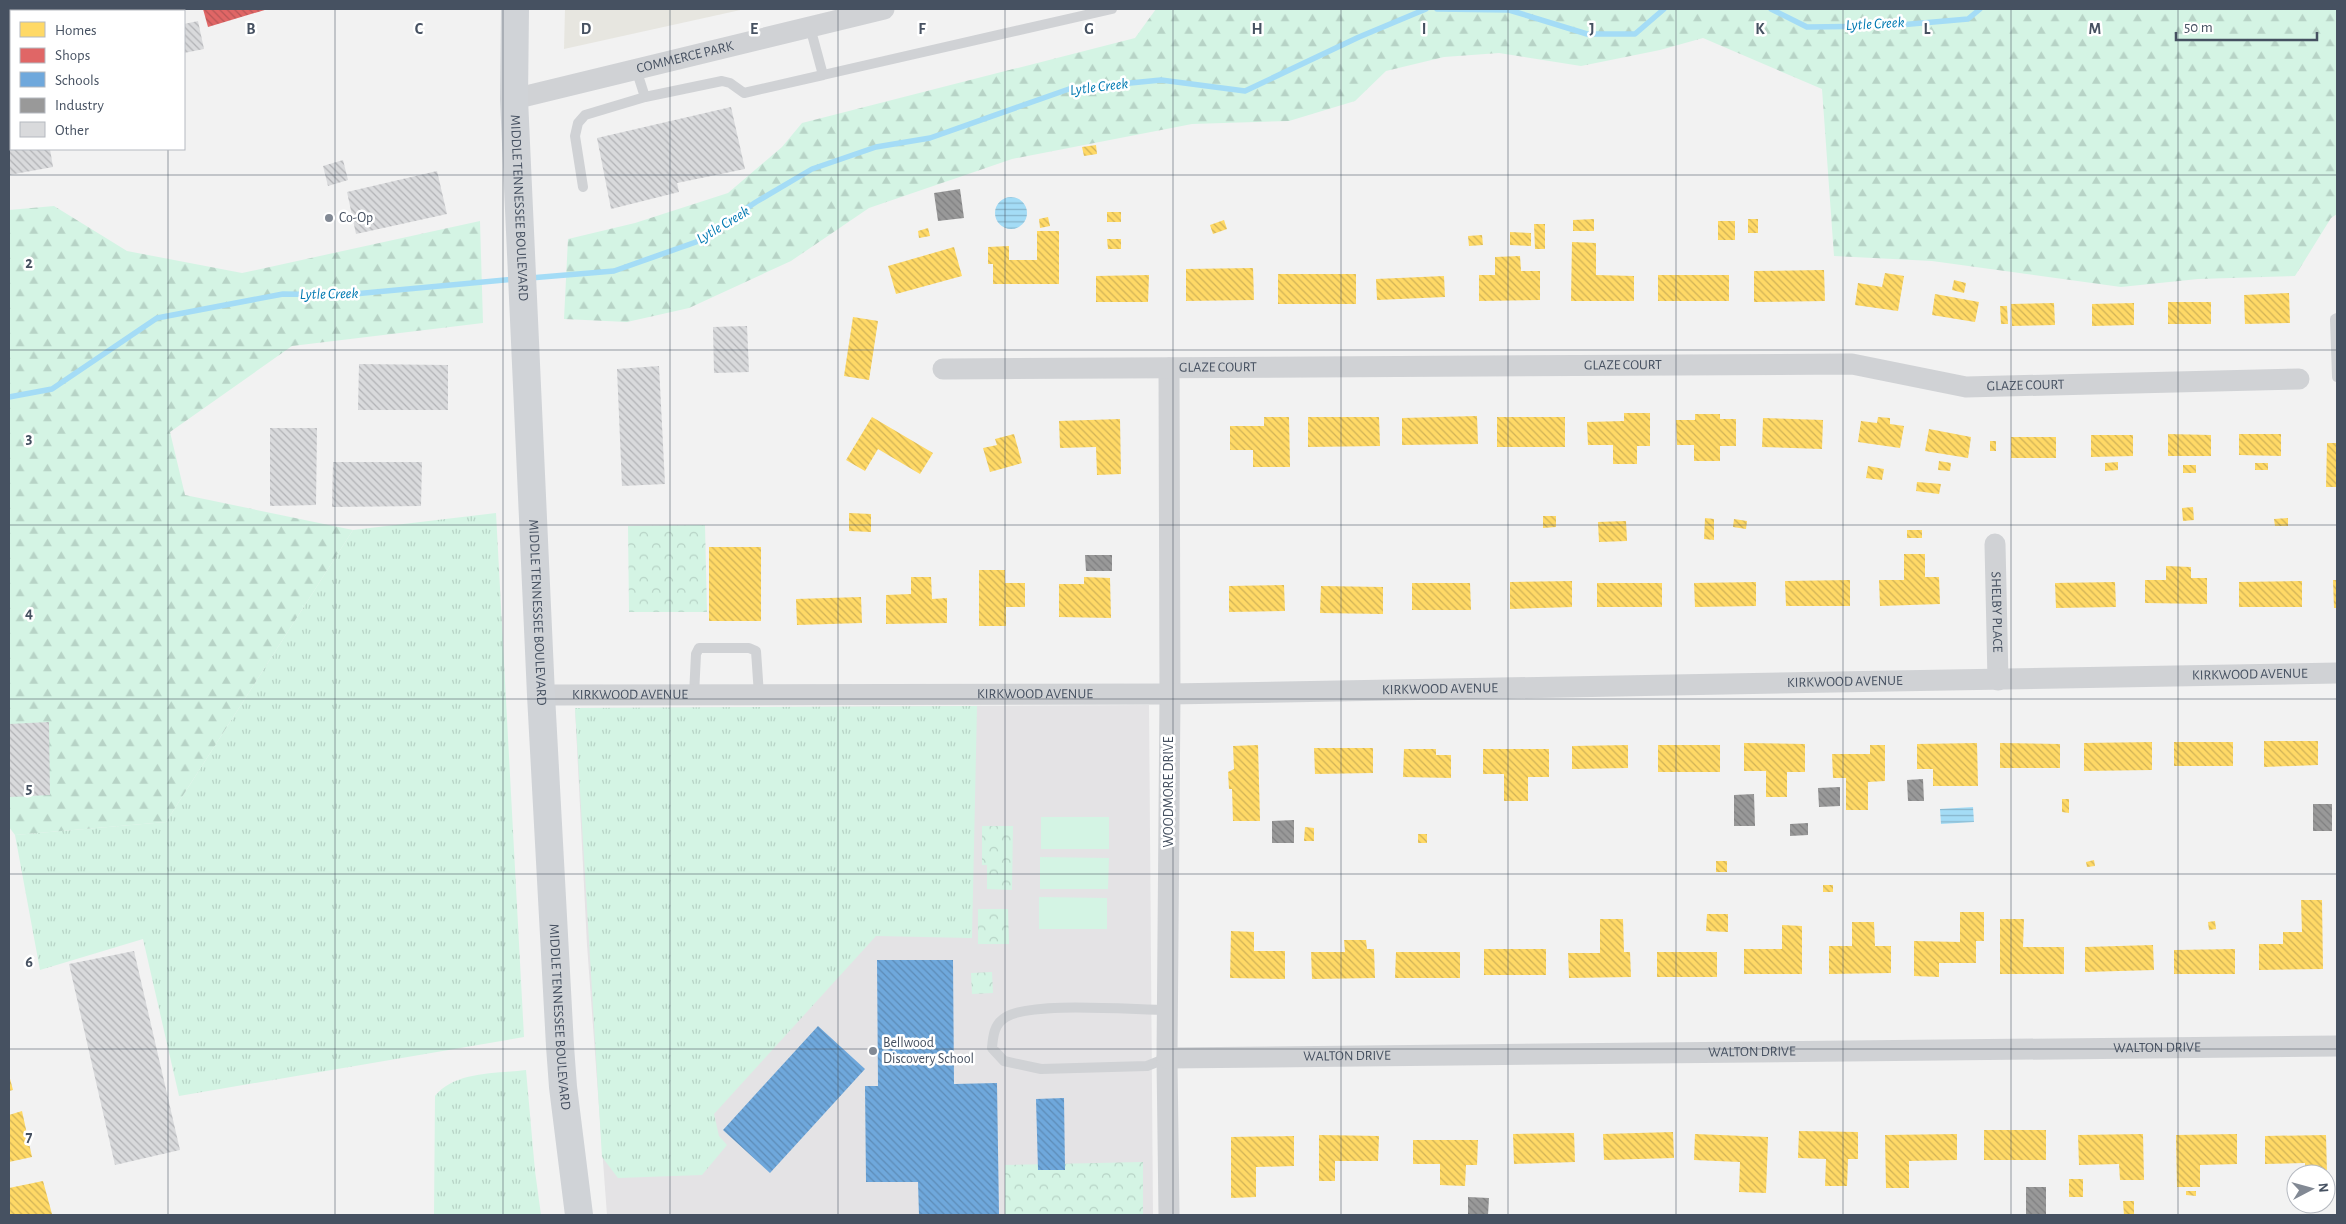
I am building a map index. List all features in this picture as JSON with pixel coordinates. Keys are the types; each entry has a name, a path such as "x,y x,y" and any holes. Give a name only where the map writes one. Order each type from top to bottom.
{"main road":[{"name":"MIDDLE TENNESSEE BOULEVARD","path":"515,9 514,99 541,695 563,1087 579,1215"}],"street":[{"name":"COMMERCE PARK","path":"514,99 884,9"},
{"name":"GLAZE COURT","path":"944,368 1852,364 1966,387 2299,379"},
{"name":"WOODMORE DRIVE","path":"1169,368 1170,694 1167,1058 1170,1215"},
{"name":"SHELBY PLACE","path":"1995,544 1998,680"},
{"name":"KIRKWOOD AVENUE","path":"541,695 1170,694 2337,673"},
{"name":"WALTON DRIVE","path":"1167,1058 2337,1046"}],"lane":[{"path":"583,187 575,136 578,123 586,115 645,97 722,80 744,93 1112,9"},
{"path":"810,27 823,75"},
{"path":"636,69 645,97"},
{"path":"2337,318 2335,319 2337,377"},
{"path":"694,695 696,654 699,648 749,648 756,651 758,695"},
{"path":"1167,1058 1147,1066 1041,1069 1004,1060 992,1048 994,1030 1006,1017 1038,1008 1168,1010"}],"shaded area":[{"path":"565,9 745,9 564,49"},
{"name":"Bellwood Discovery School","path":"1149,705 1153,1215 607,1215 587,945 575,708"}],"green space":[{"path":"1156,9 2337,9 2337,214 2331,218 2295,276 2198,279 2121,287 1932,261 1834,256 1822,89 1703,38 1660,50 1581,66 1499,53 1444,57 1386,71 1355,101 1289,121 1192,124 1012,159 869,208 791,261 689,308 627,322 564,319 568,239 635,223 728,193 782,147 802,123 1135,38"},
{"path":"54,206 127,251 242,273 480,221 483,323 292,346 170,432 185,495 353,530 166,822 15,835 9,827 9,210"},
{"path":"496,513 524,1037 179,1096 143,939 40,970 15,835 166,822 353,530"},
{"path":"705,525 707,612 629,612 628,526"},
{"path":"977,706 972,938 876,936 714,1114 719,1136 727,1145 702,1175 618,1178 602,1157 575,708"},
{"path":"1041,817 1109,817 1109,849 1041,849"},
{"path":"982,826 1013,826 1012,890 987,889 987,865 982,865"},
{"path":"1040,857 1109,858 1108,889 1040,889"},
{"path":"1039,897 1107,898 1107,929 1039,929"},
{"path":"978,909 1008,909 1009,944 978,944"},
{"path":"992,972 993,993 972,994 971,973"},
{"path":"526,1070 541,1215 434,1215 435,1096 453,1082 465,1078 489,1073"},
{"path":"1143,1162 1143,1215 1005,1215 1005,1165"}],"water":[{"path":"1011,197 1017,198 1022,202 1026,207 1026,219 1022,224 1017,228 1011,229 1005,228 1000,224 996,219 995,213 996,207 1000,202 1005,198"},
{"path":"1973,807 1974,822 1941,824 1940,809"}],"building: Homes":[{"path":"1096,145 1097,154 1084,156 1082,147"},
{"path":"1107,212 1121,212 1121,222 1107,222"},
{"path":"1048,217 1050,226 1040,228 1039,219"},
{"path":"1594,219 1594,231 1573,231 1573,220"},
{"path":"1748,219 1758,219 1758,233 1748,233"},
{"path":"1224,220 1227,229 1213,234 1210,225"},
{"path":"1718,221 1735,221 1735,240 1718,240"},
{"path":"1534,224 1545,224 1545,249 1535,249"},
{"path":"928,228 930,236 919,238 918,231"},
{"path":"1037,231 1059,231 1059,284 993,284 993,264 988,264 988,247 1009,246 1009,260 1037,260"},
{"path":"1510,232 1531,233 1531,246 1510,245"},
{"path":"1482,235 1483,245 1469,246 1468,236"},
{"path":"1107,239 1121,239 1121,249 1108,249"},
{"path":"1572,242 1596,243 1596,275 1634,276 1634,301 1571,301"},
{"path":"954,247 962,276 896,294 888,266"},
{"path":"1520,256 1521,271 1540,271 1540,300 1479,301 1479,275 1495,275 1495,257"},
{"path":"1253,268 1254,300 1186,301 1186,269"},
{"path":"1824,270 1825,301 1754,302 1754,271"},
{"path":"1885,273 1904,276 1898,311 1855,305 1858,283 1882,287"},
{"path":"1278,274 1356,274 1356,304 1278,304"},
{"path":"1149,275 1148,302 1096,302 1096,276"},
{"path":"1658,275 1729,275 1729,301 1658,301"},
{"path":"1444,276 1445,297 1377,300 1376,279"},
{"path":"1954,280 1966,283 1964,293 1952,290"},
{"path":"2289,293 2290,323 2245,324 2244,295"},
{"path":"1935,294 1979,302 1975,322 1932,315"},
{"path":"2168,302 2211,302 2211,324 2168,324"},
{"path":"2054,303 2055,325 2012,326 2011,304"},
{"path":"2134,303 2134,325 2092,326 2092,304"},
{"path":"2000,306 2007,306 2008,324 2001,324"},
{"path":"853,317 878,321 869,380 844,376"},
{"path":"1624,413 1650,413 1650,446 1637,446 1637,464 1613,464 1613,445 1588,445 1587,422 1624,421"},
{"path":"1695,414 1720,414 1720,419 1736,419 1736,446 1720,446 1720,461 1694,461 1694,445 1677,445 1676,420 1695,420"},
{"path":"1477,416 1478,444 1402,445 1402,418"},
{"path":"872,417 933,453 920,474 878,449 865,471 846,460"},
{"path":"1264,417 1289,417 1290,467 1253,467 1253,450 1230,450 1230,426 1264,426"},
{"path":"1308,417 1379,417 1380,446 1308,447"},
{"path":"1497,417 1565,417 1565,447 1497,447"},
{"path":"1878,417 1890,418 1890,424 1904,426 1900,448 1858,442 1861,421 1877,423"},
{"path":"1763,418 1823,420 1822,449 1762,447"},
{"path":"1120,419 1121,474 1097,475 1096,447 1060,448 1059,421"},
{"path":"1929,429 1971,437 1968,458 1925,451"},
{"path":"1014,434 1022,463 990,472 983,448 997,445 995,439"},
{"path":"2168,434 2211,435 2211,456 2168,456"},
{"path":"2239,434 2281,434 2281,456 2239,455"},
{"path":"2091,435 2133,435 2133,456 2091,457"},
{"path":"2011,437 2056,437 2056,458 2011,458"},
{"path":"1990,441 1996,441 1996,451 1990,451"},
{"path":"2327,443 2337,443 2337,487 2326,487"},
{"path":"1939,461 1951,463 1950,471 1938,470"},
{"path":"2118,462 2118,470 2105,471 2105,463"},
{"path":"2255,463 2268,463 2268,470 2255,470"},
{"path":"2183,465 2196,465 2196,473 2183,473"},
{"path":"1868,466 1884,469 1882,480 1866,478"},
{"path":"1917,482 1941,484 1939,494 1916,491"},
{"path":"2193,507 2194,520 2183,521 2182,508"},
{"path":"849,513 871,514 871,532 849,531"},
{"path":"1543,516 1556,516 1556,527 1543,528"},
{"path":"1705,518 1714,519 1714,540 1704,539"},
{"path":"2288,518 2288,526 2275,526 2274,519"},
{"path":"1734,519 1747,521 1746,529 1733,527"},
{"path":"1626,521 1627,541 1599,542 1598,522"},
{"path":"1907,530 1922,530 1922,538 1907,538"},
{"path":"709,547 761,547 761,621 709,621"},
{"path":"1904,554 1925,554 1925,577 1939,577 1940,604 1880,606 1879,580 1904,580"},
{"path":"2166,566 2191,567 2191,578 2207,578 2207,604 2145,603 2145,580 2166,580"},
{"path":"979,570 1005,570 1005,583 1025,583 1025,607 1006,607 1006,626 979,626"},
{"path":"911,577 931,577 932,599 947,598 947,623 886,624 886,595 911,594"},
{"path":"1084,577 1110,578 1111,618 1059,617 1059,584 1084,584"},
{"path":"1850,580 1850,606 1786,606 1785,581"},
{"path":"2333,580 2337,580 2337,608 2334,608"},
{"path":"1572,581 1572,607 1510,609 1510,582"},
{"path":"2302,581 2302,607 2239,607 2239,582"},
{"path":"1756,582 1756,606 1695,607 1694,583"},
{"path":"2115,582 2116,607 2056,608 2055,583"},
{"path":"1412,583 1470,583 1471,610 1412,610"},
{"path":"1597,583 1662,583 1662,607 1597,607"},
{"path":"1284,585 1285,611 1229,612 1229,586"},
{"path":"1321,586 1383,587 1383,614 1320,613"},
{"path":"861,597 862,623 797,625 796,599"},
{"path":"2264,741 2318,741 2318,765 2264,767"},
{"path":"2152,742 2152,770 2084,771 2084,743"},
{"path":"2174,742 2233,742 2233,766 2174,766"},
{"path":"1744,743 1805,744 1805,772 1787,772 1787,797 1766,797 1766,771 1744,771"},
{"path":"1977,743 1978,786 1933,786 1933,769 1917,769 1917,744"},
{"path":"2000,743 2060,744 2060,768 2000,768"},
{"path":"1258,745 1260,821 1233,821 1232,789 1229,789 1228,772 1234,769 1233,746"},
{"path":"1628,745 1628,768 1572,769 1572,746"},
{"path":"1658,745 1720,745 1720,772 1658,772"},
{"path":"1870,745 1885,745 1885,781 1868,782 1868,810 1846,810 1846,778 1833,778 1832,754 1870,754"},
{"path":"1314,748 1373,748 1373,773 1315,774"},
{"path":"1404,749 1436,749 1436,755 1451,755 1451,778 1403,777"},
{"path":"1483,749 1549,749 1549,777 1528,777 1528,801 1504,801 1504,774 1483,774"},
{"path":"2062,799 2069,799 2069,813 2062,812"},
{"path":"1305,827 1314,828 1314,841 1304,841"},
{"path":"1418,834 1427,834 1427,843 1418,843"},
{"path":"2094,860 2095,866 2087,867 2086,862"},
{"path":"1716,861 1727,861 1727,872 1716,872"},
{"path":"1823,885 1833,885 1833,892 1823,892"},
{"path":"2301,900 2322,900 2323,969 2259,970 2259,944 2283,944 2283,932 2302,932"},
{"path":"1960,912 1984,912 1984,941 1976,941 1976,963 1939,963 1939,977 1914,976 1914,941 1960,942"},
{"path":"1707,914 1728,914 1728,932 1706,931"},
{"path":"1600,919 1623,919 1624,952 1630,952 1631,977 1569,978 1568,953 1600,953"},
{"path":"2000,919 2024,919 2023,947 2064,947 2064,974 2000,974"},
{"path":"2215,921 2216,929 2209,930 2208,922"},
{"path":"1852,922 1874,922 1875,946 1891,946 1891,973 1829,974 1829,946 1852,946"},
{"path":"1782,925 1802,926 1802,974 1744,974 1744,949 1782,949"},
{"path":"1231,931 1254,932 1254,951 1285,951 1285,979 1230,978"},
{"path":"1344,940 1366,940 1367,949 1374,949 1375,978 1312,979 1311,952 1345,952"},
{"path":"2153,945 2154,970 2085,972 2085,947"},
{"path":"1484,949 1546,949 1546,975 1484,975"},
{"path":"2235,949 2235,974 2174,974 2174,950"},
{"path":"1396,952 1460,952 1460,978 1395,978"},
{"path":"1657,952 1717,952 1717,977 1657,977"},
{"path":"9,1075 13,1090 9,1091"},
{"path":"22,1111 32,1157 9,1162 9,1115"},
{"path":"1984,1130 2046,1130 2046,1160 1984,1160"},
{"path":"1799,1131 1858,1132 1858,1159 1848,1159 1847,1186 1825,1186 1826,1159 1798,1158"},
{"path":"1673,1132 1674,1158 1604,1160 1603,1134"},
{"path":"1574,1133 1575,1162 1514,1164 1513,1134"},
{"path":"1695,1134 1768,1137 1766,1193 1739,1192 1740,1162 1694,1160"},
{"path":"1957,1134 1957,1160 1909,1161 1909,1188 1886,1188 1885,1135"},
{"path":"2143,1134 2144,1180 2120,1180 2119,1164 2079,1165 2078,1135"},
{"path":"2237,1134 2237,1164 2200,1165 2200,1187 2177,1187 2176,1135"},
{"path":"1319,1135 1379,1136 1378,1161 1335,1161 1335,1181 1319,1181"},
{"path":"2326,1135 2327,1164 2265,1164 2265,1136"},
{"path":"1294,1136 1294,1166 1256,1167 1256,1197 1231,1198 1231,1137"},
{"path":"1413,1140 1478,1140 1477,1165 1466,1165 1465,1186 1440,1185 1440,1164 1413,1164"},
{"path":"2069,1179 2083,1179 2083,1197 2069,1197"},
{"path":"43,1181 52,1214 9,1215 9,1188"},
{"path":"2186,1191 2196,1191 2196,1196 2186,1195"},
{"path":"2123,1201 2134,1201 2134,1215 2124,1215"}],"building: Shops":[{"path":"203,9 268,9 208,27"}],"building: Schools":[{"name":"Bellwood Discovery School","path":"877,960 953,960 954,1084 997,1083 999,1215 919,1215 918,1182 866,1182 865,1086 878,1086"},
{"path":"818,1026 865,1069 770,1173 723,1130"},
{"path":"1064,1098 1065,1170 1038,1170 1036,1099"}],"building: Industry":[{"path":"960,189 964,218 938,221 934,193"},
{"path":"1085,555 1112,555 1112,571 1086,571"},
{"path":"1923,779 1924,801 1908,801 1907,780"},
{"path":"1840,787 1840,806 1819,807 1818,788"},
{"path":"1754,794 1755,826 1734,826 1734,795"},
{"path":"2313,804 2332,804 2332,831 2313,831"},
{"path":"1294,820 1294,843 1272,843 1272,821"},
{"path":"1808,823 1808,835 1790,836 1790,824"},
{"path":"2026,1187 2046,1187 2046,1214 2026,1214"},
{"path":"1468,1197 1489,1198 1488,1215 1468,1215"}],"building: Other":[{"path":"198,21 204,49 185,53 185,24"},
{"path":"731,107 745,169 677,183 679,192 611,209 597,138"},
{"path":"10,125 10,150 50,150 53,167 9,175"},
{"path":"343,160 348,180 328,186 323,166"},
{"path":"437,171 447,214 356,234 347,192"},
{"path":"747,326 749,372 714,373 713,327"},
{"path":"359,364 448,365 448,410 358,410"},
{"path":"659,366 665,484 622,486 617,369"},
{"path":"270,428 317,428 316,505 270,506"},
{"path":"333,462 422,462 421,506 332,507"},
{"path":"49,722 50,795 10,797 9,724"},
{"path":"134,951 180,1150 115,1165 69,964"}],"waterway":[{"name":"Lytle Creek","path":"530,278 614,271 696,242 756,202 812,169 876,147 930,138 1069,89 1161,80 1245,91 1359,37 1426,9"},
{"name":"Lytle Creek","path":"1437,9 1509,10 1587,34 1635,34 1664,9"},
{"name":"Lytle Creek","path":"1771,9 1807,27 1888,26 1968,19 1980,9"},
{"name":"Lytle Creek","path":"9,397 52,389 157,318 283,294 343,295 516,279"}],"place":[{"name":"Co-Op","path":"329,218"},
{"name":"Bellwood Discovery School","path":"873,1051"}]}
